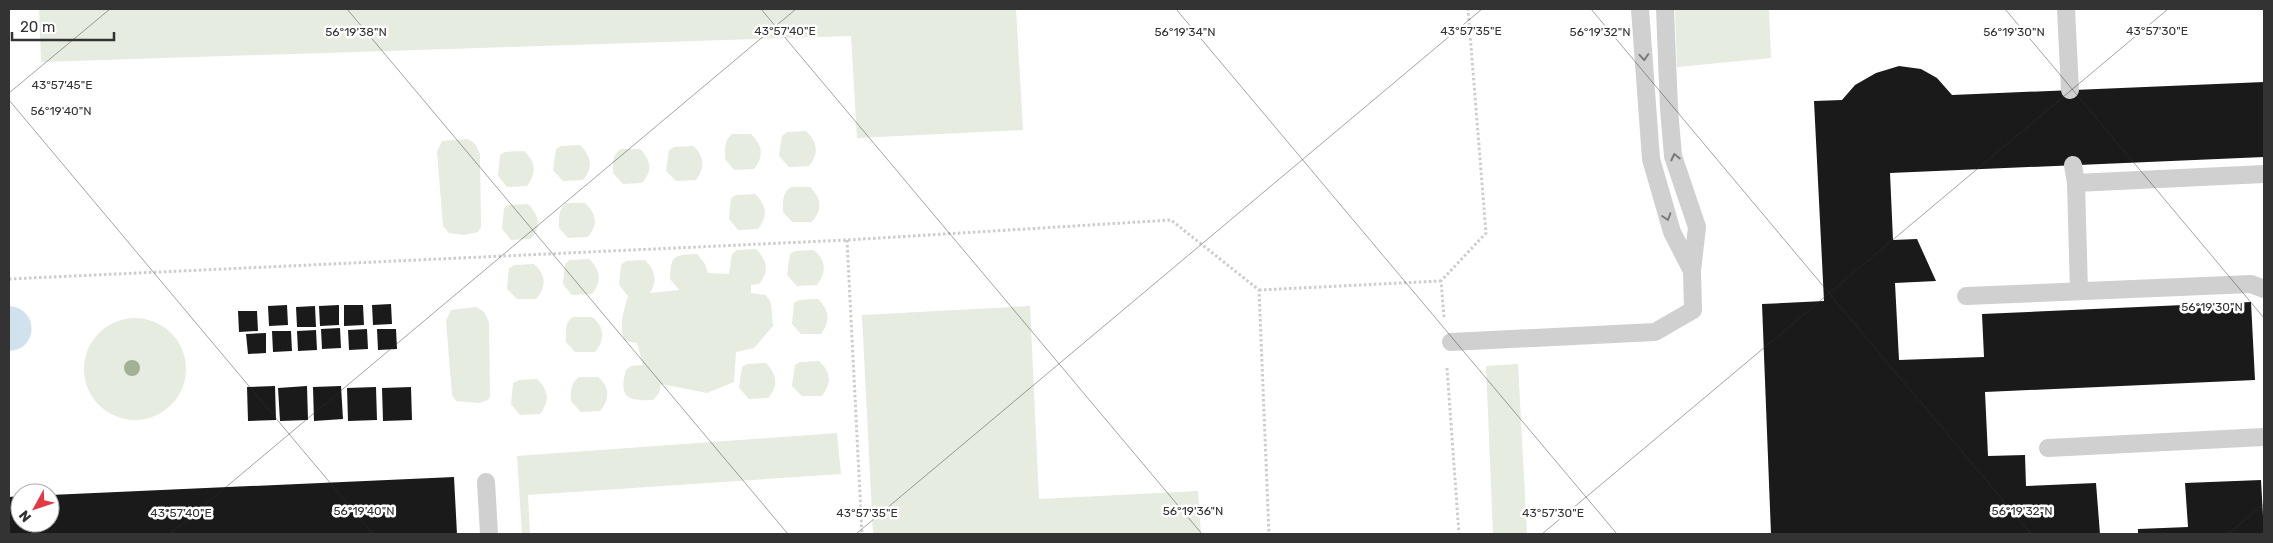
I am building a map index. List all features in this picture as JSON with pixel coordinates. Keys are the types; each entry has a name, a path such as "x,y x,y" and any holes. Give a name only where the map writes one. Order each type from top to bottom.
{"lane":[{"path":"1640,9 1651,159 1672,232 1692,272"},
{"path":"1449,351 1655,332 1692,310 1692,272 1697,227 1673,156 1665,9"},
{"path":"2066,9 2074,78"},
{"path":"2073,165 2076,183 2079,291"},
{"path":"2076,183 2264,174"},
{"path":"1966,296 2251,284 2264,289"},
{"path":"2048,448 2264,437"},
{"path":"486,482 489,534"}],"path":[{"path":"9,279 846,240 1170,220 1259,290 1441,281 1486,233 1468,9"},
{"path":"846,240 862,534"},
{"path":"1441,281 1444,320"},
{"path":"1259,290 1269,534"},
{"path":"1449,351 1459,534"}],"shaded area":[{"path":"39,9 1016,9 1023,130 857,138 851,36 41,62"},
{"path":"1675,9 1769,9 1771,58 1677,67"},
{"path":"806,131 815,144 816,152 814,157 809,166 789,167 779,156 782,136 787,132"},
{"path":"732,134 751,134 758,143 761,155 754,169 734,170 725,159 726,142"},
{"path":"467,139 475,145 480,155 481,227 478,232 464,235 449,233 443,226 437,152 442,141"},
{"path":"580,145 590,162 586,176 583,180 563,181 553,170 556,149 561,146"},
{"path":"693,146 702,158 699,176 696,180 676,181 666,171 669,150 674,147"},
{"path":"621,149 640,149 646,157 649,170 646,179 642,183 623,184 613,173 615,157"},
{"path":"524,151 533,163 534,172 532,177 527,186 507,187 498,176 500,155 505,152"},
{"path":"791,187 810,187 816,195 819,208 812,222 792,222 783,212 783,201 788,189"},
{"path":"755,194 764,206 765,215 763,220 758,229 738,230 729,219 731,198 736,195"},
{"path":"566,203 585,203 592,211 595,224 588,237 568,238 559,228 560,211"},
{"path":"528,204 535,213 538,222 534,235 531,239 511,240 502,229 504,208 509,205"},
{"path":"756,249 765,262 766,271 759,284 751,285 751,293 766,295 771,303 773,326 754,348 736,352 734,382 707,393 661,384 659,393 653,400 637,400 627,396 623,387 626,370 631,366 643,365 637,343 625,341 623,336 622,319 628,296 619,285 621,265 626,261 645,260 654,276 654,284 650,293 679,290 670,279 671,265 678,256 697,254 705,264 708,273 729,274 732,254 737,250"},
{"path":"814,250 823,262 824,271 822,276 817,285 797,286 787,275 790,254 795,251"},
{"path":"589,259 598,272 599,280 597,285 592,294 572,295 563,284 565,264 570,260"},
{"path":"534,264 543,276 542,290 536,299 517,299 507,289 509,268 515,265"},
{"path":"818,299 825,307 826,325 821,334 801,334 792,324 794,303 799,300"},
{"path":"1030,306 1039,499 1198,491 1201,534 873,534 862,315"},
{"path":"476,307 485,314 489,323 490,396 488,400 479,403 456,401 452,395 446,321 451,310"},
{"path":"573,317 592,317 599,325 602,338 595,352 575,352 566,342 567,325"},
{"path":"135,318 154,322 171,333 182,350 186,369 182,388 171,405 154,416 135,420 116,416 99,405 88,388 84,369 88,350 99,333 116,322"},
{"path":"819,361 828,373 829,382 827,387 822,396 802,396 792,386 795,365 800,362"},
{"path":"766,363 773,372 775,380 774,389 768,398 749,399 739,388 742,367 747,364"},
{"path":"1518,364 1527,534 1493,534 1486,366"},
{"path":"579,377 598,377 605,385 607,398 600,411 581,412 571,401 573,385"},
{"path":"537,379 546,391 547,400 545,405 540,414 520,415 511,404 513,383 519,380"},
{"path":"837,433 841,474 528,495 530,534 522,534 517,456"}],"water":[{"path":"9,306 19,308 26,314 30,321 31,329 30,337 26,344 19,349 9,351"}],"building":[{"path":"1899,66 1921,69 1937,78 1952,95 2264,82 2264,157 1890,173 1893,240 1917,239 1936,281 1895,283 1899,360 1984,357 1982,314 2251,302 2255,380 1985,392 1988,456 2025,455 2026,486 2096,483 2100,534 1771,534 1762,304 1824,301 1814,101 1842,100 1855,85 1876,73"},
{"path":"391,304 392,324 373,325 372,305"},
{"path":"287,305 288,325 269,326 268,306"},
{"path":"339,305 339,325 320,326 319,306"},
{"path":"344,305 363,305 364,325 344,326"},
{"path":"315,306 316,327 297,327 296,307"},
{"path":"238,311 257,311 258,331 239,332"},
{"path":"340,328 341,348 322,349 321,329"},
{"path":"367,329 368,349 349,350 348,330"},
{"path":"377,329 396,329 397,349 378,350"},
{"path":"316,330 317,350 298,351 297,331"},
{"path":"272,331 291,331 292,351 273,352"},
{"path":"266,333 266,353 248,354 246,334"},
{"path":"275,386 276,420 248,421 247,387"},
{"path":"307,386 308,420 280,421 278,388"},
{"path":"341,386 343,419 314,421 313,387"},
{"path":"376,387 377,420 348,421 347,388"},
{"path":"411,387 412,420 383,421 382,388"},
{"path":"454,477 457,534 9,534 10,497 10,533 60,533 60,495"},
{"path":"2261,480 2264,534 2138,534 2138,529 2188,527 2185,483"}]}
